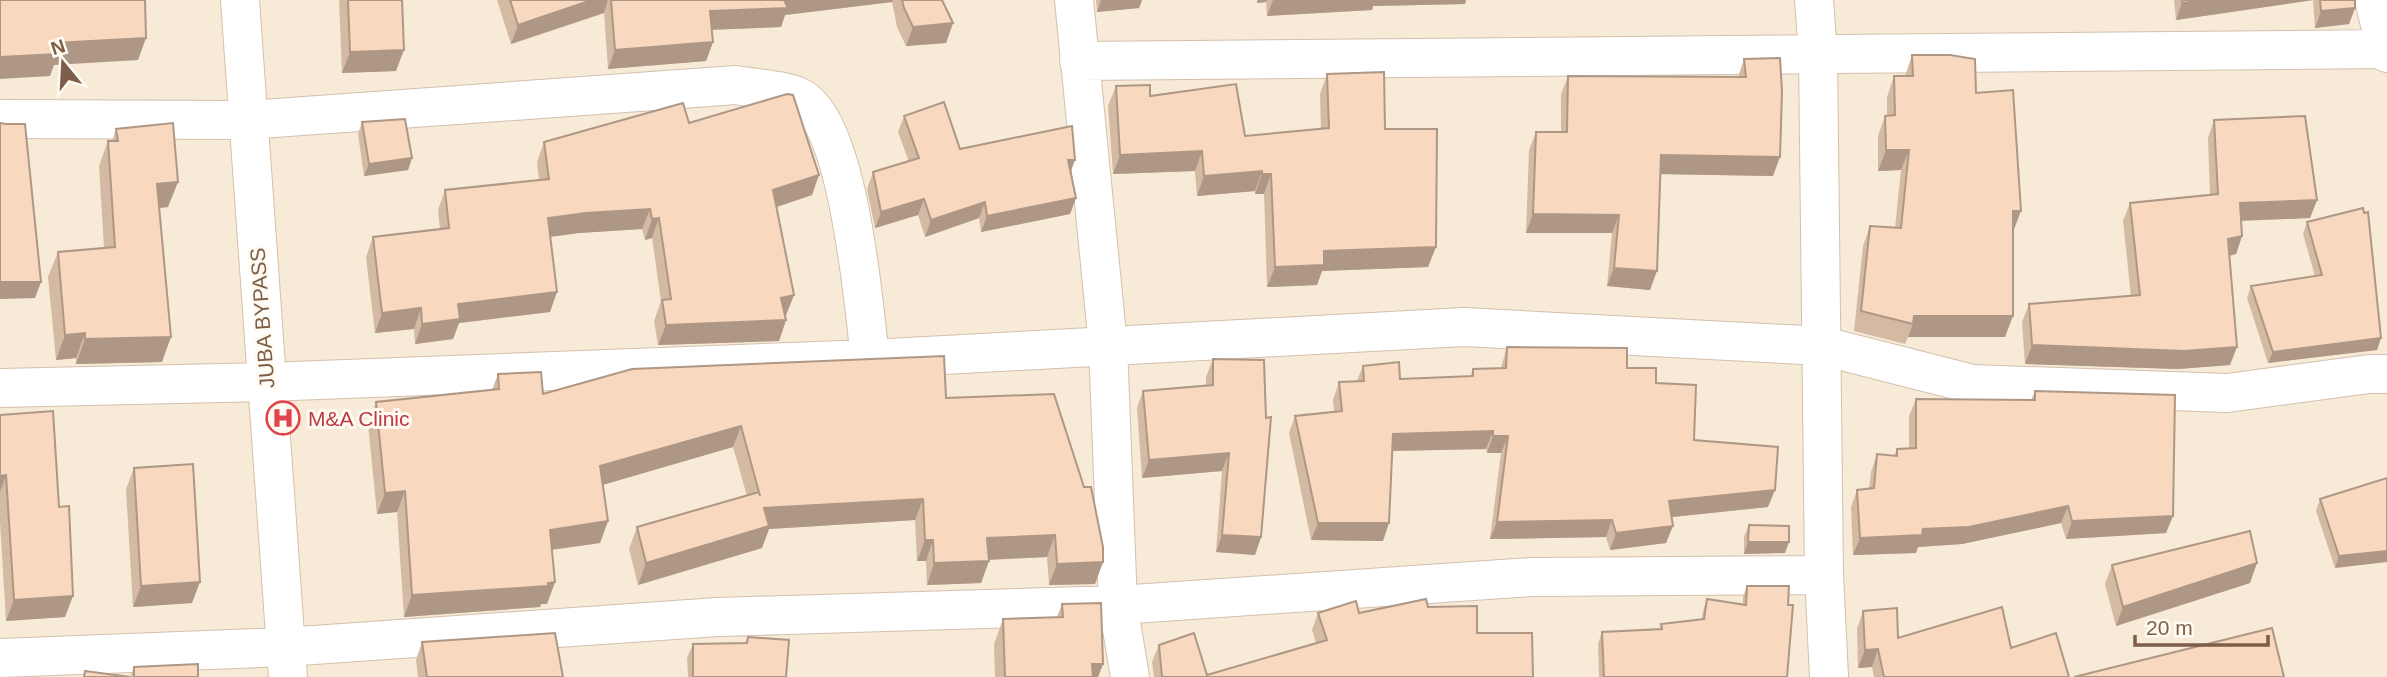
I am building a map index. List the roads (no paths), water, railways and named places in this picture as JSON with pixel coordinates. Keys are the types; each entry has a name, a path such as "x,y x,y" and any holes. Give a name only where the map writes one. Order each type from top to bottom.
{"street":[{"name":"JUBA BYPASS","path":"240,0 287,662"},
{"path":"1073,0 1108,345 1118,605 1130,677"},
{"path":"1814,0 1818,54 1824,575 1829,677"},
{"path":"1079,61 2387,51 2375,0"},
{"path":"0,119 248,120 736,85 798,96 815,110 828,136 853,221 870,359"},
{"path":"0,388 267,382 870,359 1464,327 1823,346 1972,384 2227,393 2369,374 2387,374"},
{"path":"0,658 287,662 718,617 1118,605 1531,578 1824,575"}],"place":[{"name":"M&A Clinic","path":"283,418"}]}
